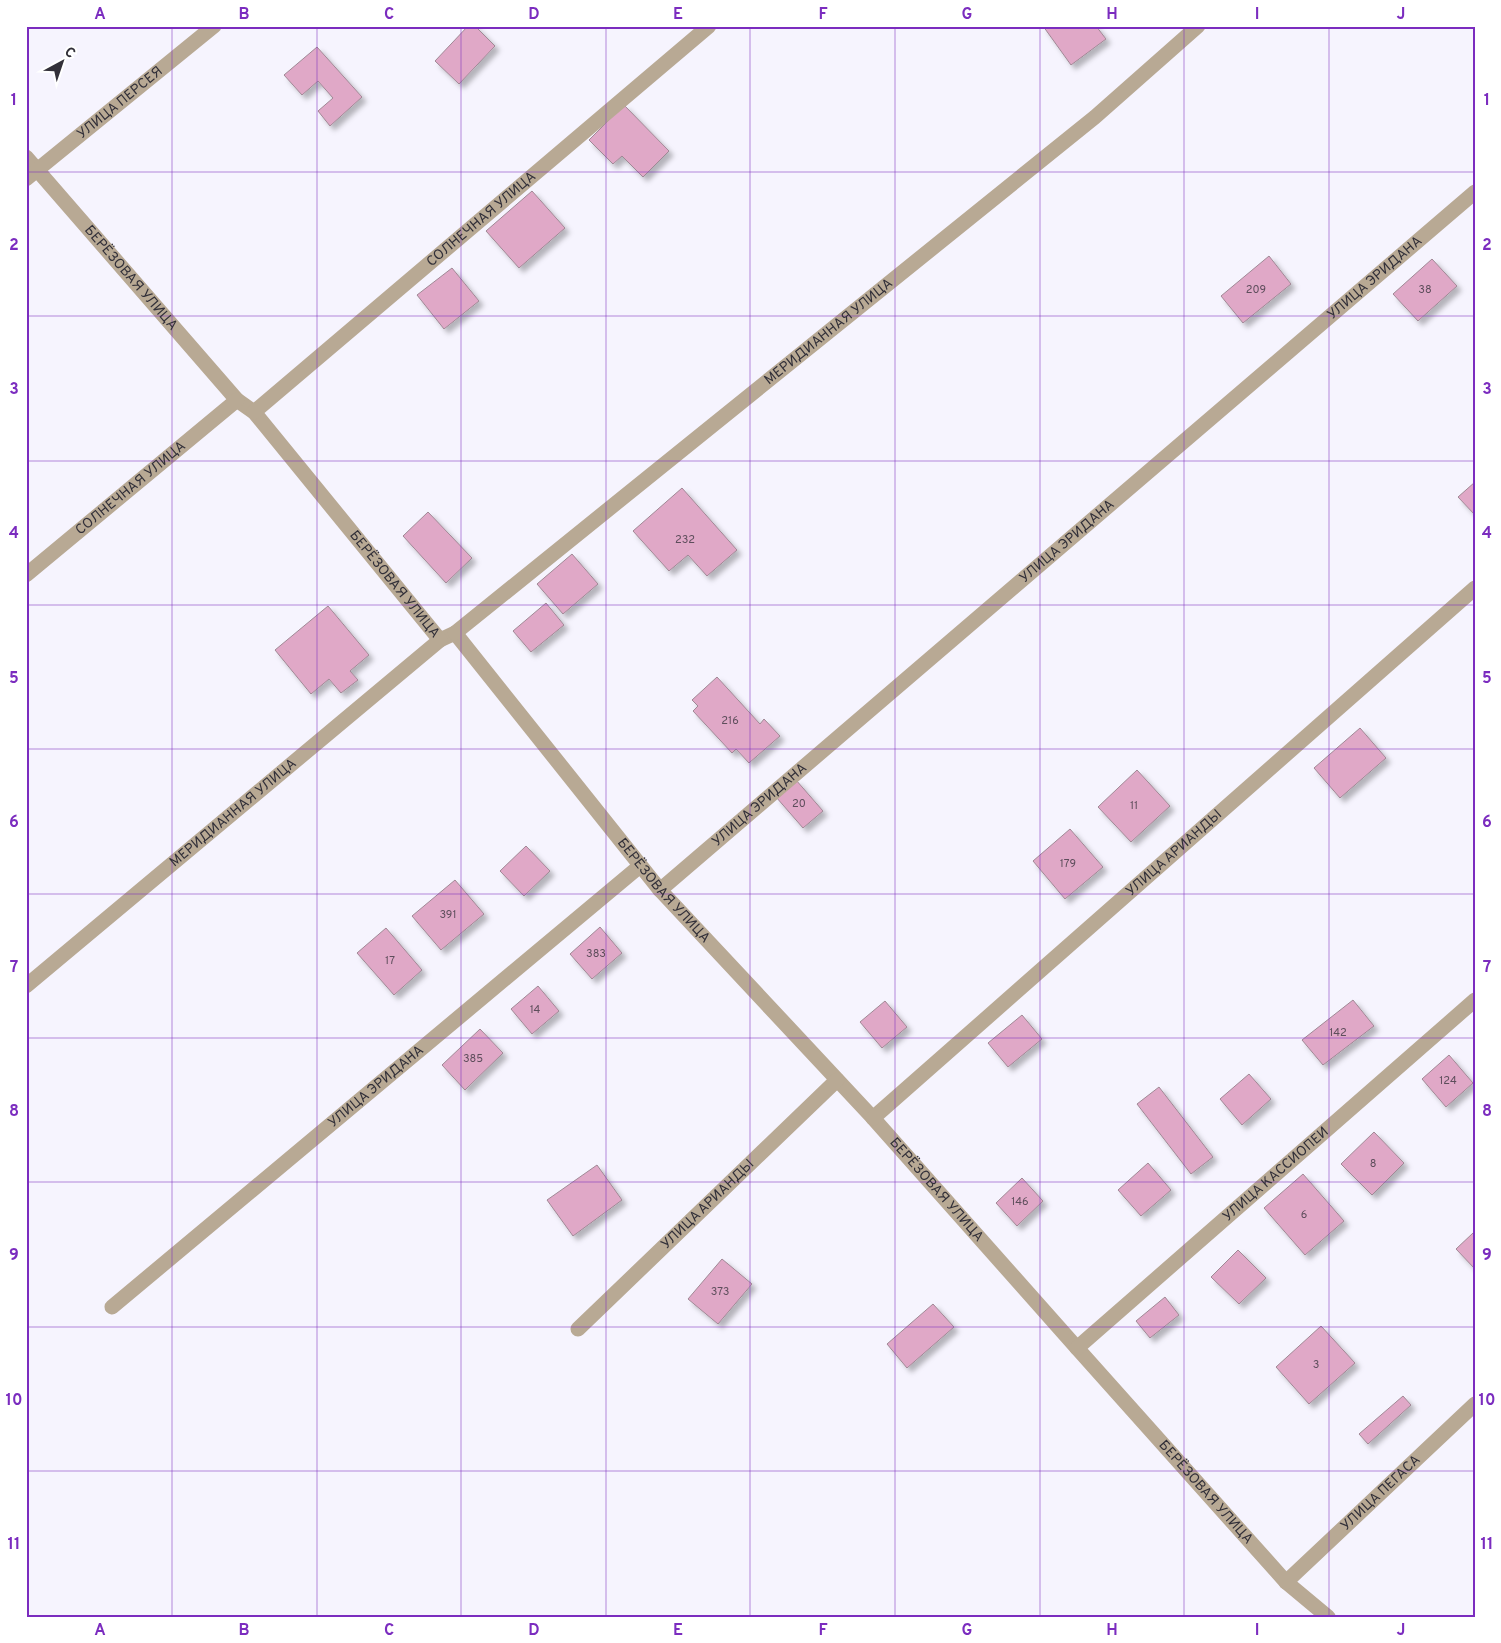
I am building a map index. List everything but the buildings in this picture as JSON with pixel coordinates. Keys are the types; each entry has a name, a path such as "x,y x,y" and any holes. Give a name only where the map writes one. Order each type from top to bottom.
{"street":[{"name":"УЛИЦА ПЕРСЕЯ","path":"32,174 214,26"},
{"name":"СОЛНЕЧНАЯ УЛИЦА","path":"254,412 709,26"},
{"name":"МЕРИДИАННАЯ УЛИЦА","path":"455,633 1096,117 1198,26"},
{"name":"БЕРЁЗОВАЯ УЛИЦА","path":"26,157 32,174 237,400 254,412 440,640 455,633 660,890 873,1118 1286,1582 1328,1617"},
{"name":"УЛИЦА ЭРИДАНА","path":"660,890 1475,192"},
{"name":"СОЛНЕЧНАЯ УЛИЦА","path":"26,575 237,400"},
{"name":"УЛИЦА АРИАНДЫ","path":"873,1118 1475,588"},
{"name":"МЕРИДИАННАЯ УЛИЦА","path":"26,986 440,640"},
{"name":"УЛИЦА ЭРИДАНА","path":"112,1307 640,866"},
{"name":"УЛИЦА КАССИОПЕИ","path":"1077,1348 1475,1000"},
{"name":"УЛИЦА АРИАНДЫ","path":"578,1329 837,1080"},
{"name":"УЛИЦА ПЕГАСА","path":"1286,1582 1475,1404"}]}
